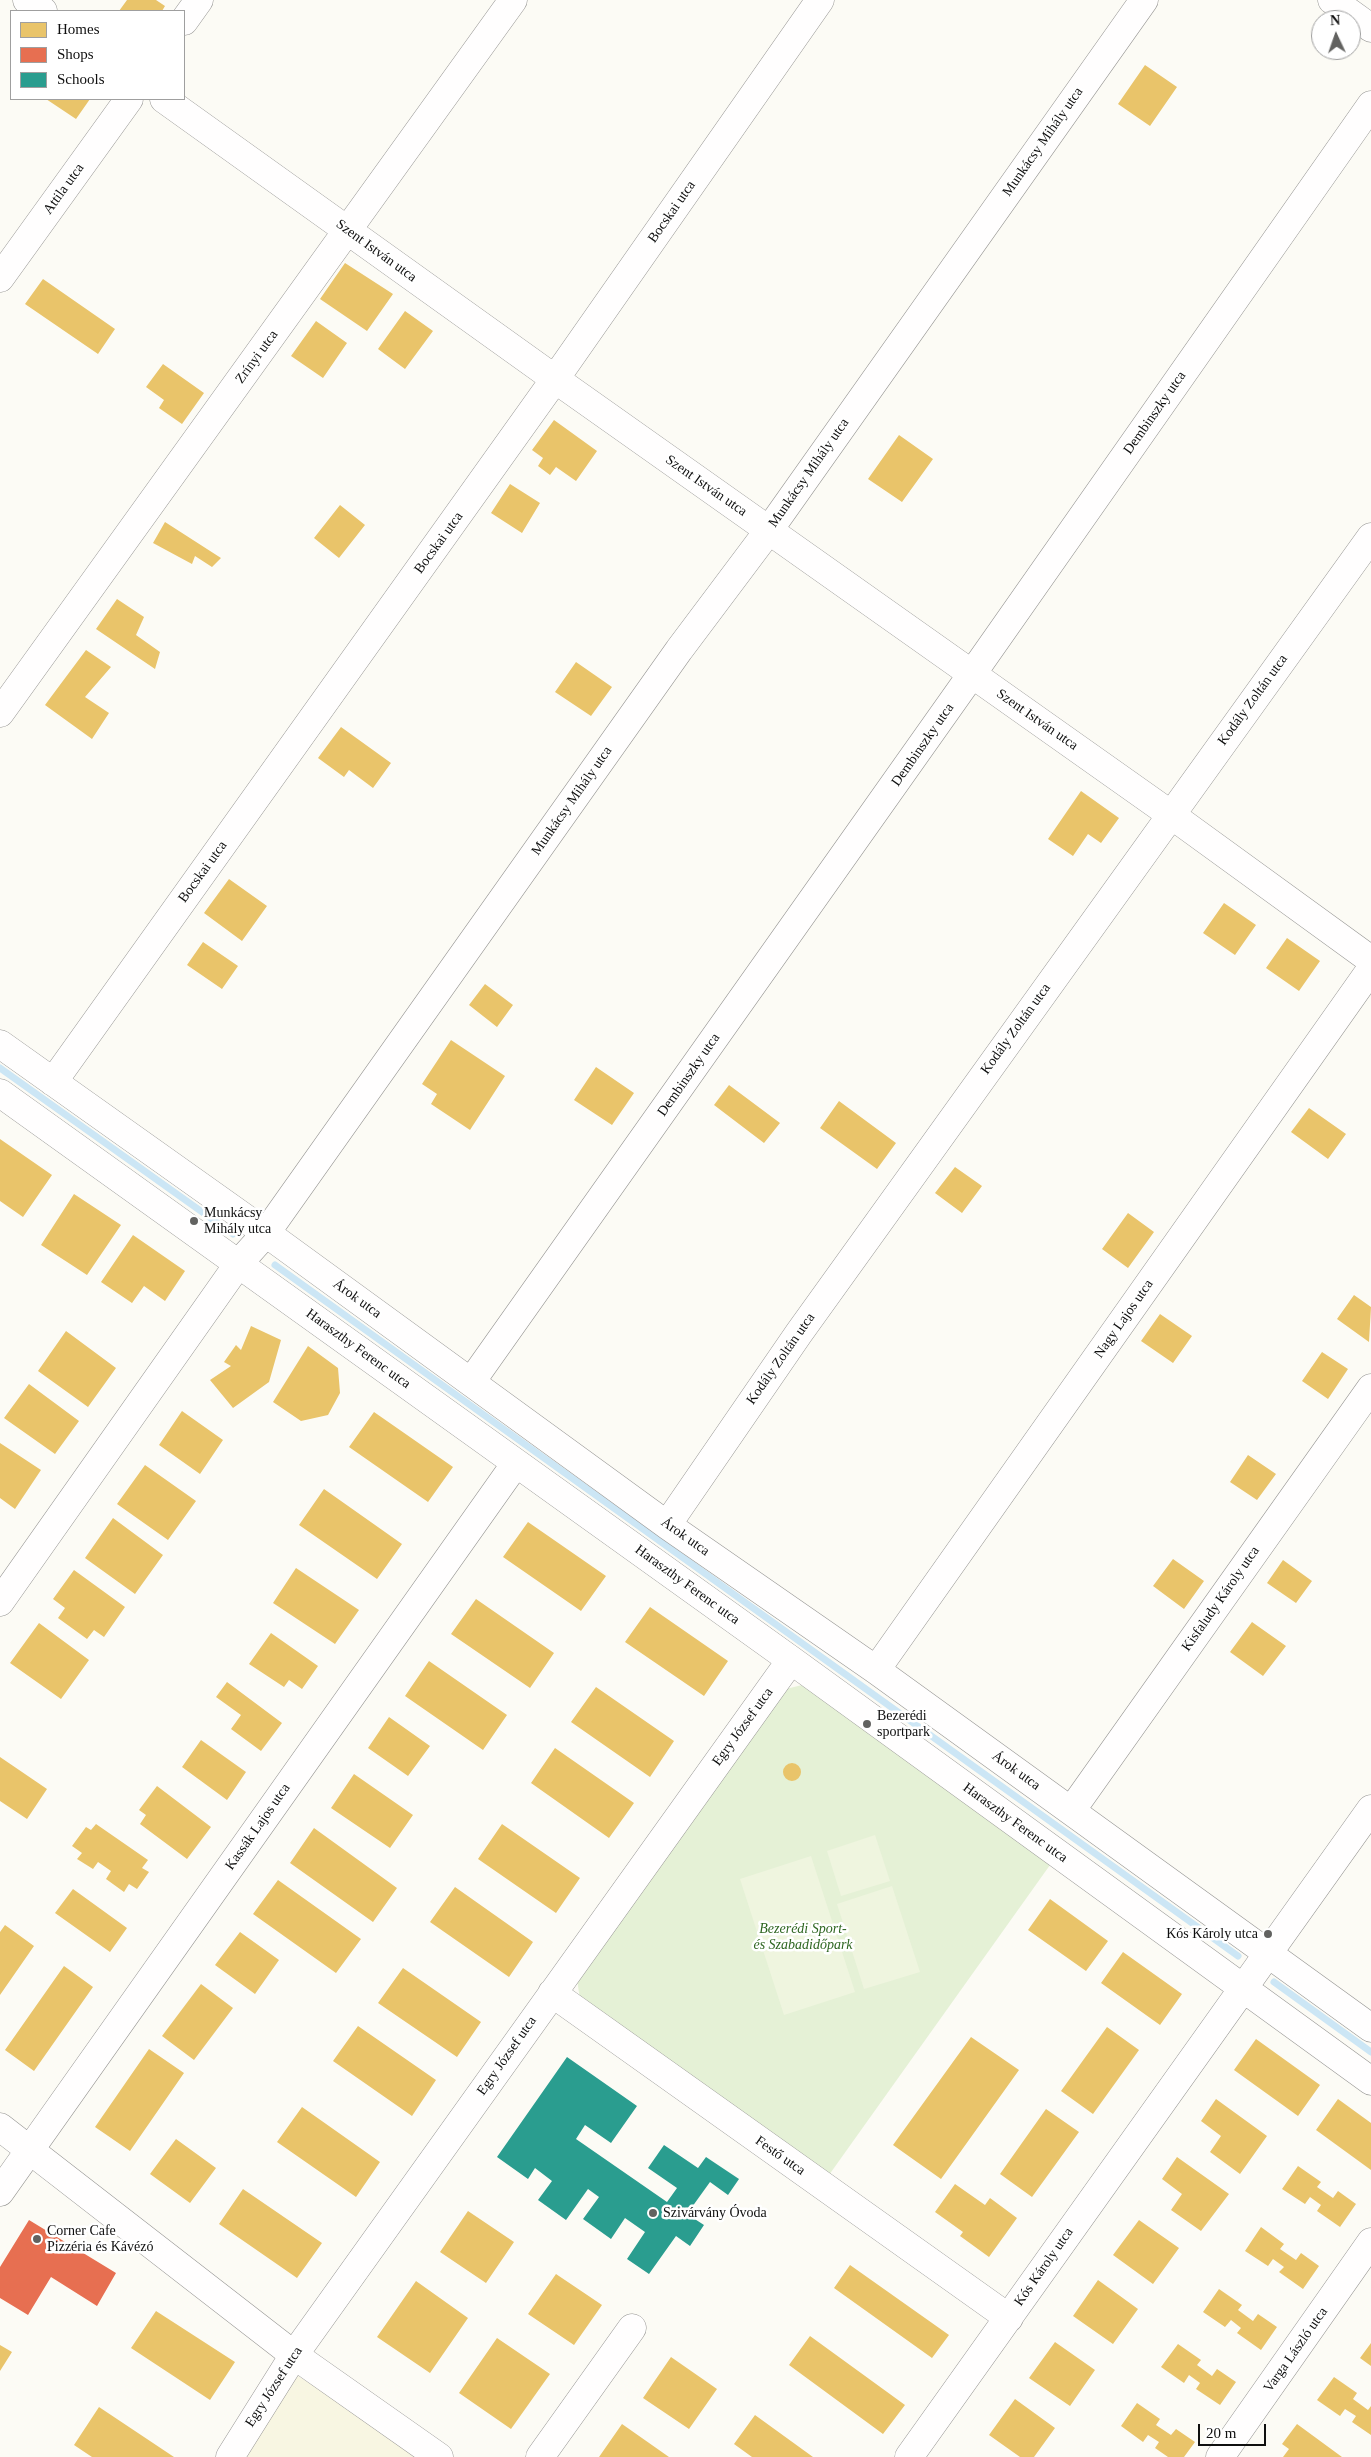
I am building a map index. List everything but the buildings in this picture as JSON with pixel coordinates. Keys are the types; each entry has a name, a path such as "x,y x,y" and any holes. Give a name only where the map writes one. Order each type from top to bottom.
{"street":[{"path":"27,0 42,10"},
{"path":"185,20 199,0"},
{"name":"Zrínyi utca","path":"0,713 513,0"},
{"name":"Bocskai utca","path":"53,1082 555,380 820,0"},
{"name":"Munkácsy Mihály utca","path":"0,1602 239,1263 266,1233 679,650 769,530 1144,0"},
{"path":"1332,0 1371,28"},
{"name":"Attila utca","path":"0,278 127,100"},
{"name":"Szent István utca","path":"165,100 555,380 1170,814 1371,960"},
{"name":"Dembinszky utca","path":"471,1382 972,674 1371,105"},
{"name":"Kodály Zoltán utca","path":"667,1525 799,1333 1170,814 1371,537"},
{"name":"Nagy Lajos utca","path":"876,1670 1371,969"},
{"name":"Árok utca","path":"0,1044 266,1233 667,1525 876,1670 1371,2028"},
{"name":"Haraszthy Ferenc utca","path":"0,1093 791,1660 1371,2081"},
{"name":"Kisfaludy Károly utca","path":"1071,1811 1371,1388"},
{"name":"Kassák Lajos utca","path":"0,2192 516,1463"},
{"name":"Egry József utca","path":"230,2457 294,2355 791,1660"},
{"name":"Kós Károly utca","path":"908,2457 1241,1988 1269,1953 1371,1809"},
{"name":"Festő utca","path":"552,1993 1008,2318"},
{"path":"0,2127 294,2355 439,2457"},
{"name":"Varga László utca","path":"1220,2457 1371,2242"},
{"path":"540,2457 632,2328"}],"shaded area":[{"path":"293,2373 430,2457 242,2457"}],"green space":[{"name":"Bezerédi Sport- és Szabadidőpark","path":"806,1684 1055,1858 829,2175 580,2000 577,1979 782,1690"},
{"path":"875,1835 890,1881 841,1896 827,1851"},
{"path":"811,1856 855,1992 784,2015 740,1879"},
{"path":"892,1886 920,1972 864,1989 837,1904"}],"waterway":[{"path":"0,1068 233,1234"},
{"path":"275,1265 1238,1956"},
{"path":"1274,1982 1371,2052"}],"place":[{"name":"Munkácsy Mihály utca","path":"194,1221"},
{"name":"Bezerédi sportpark","path":"867,1724"},
{"name":"Kós Károly utca","path":"1268,1934"},
{"name":"Szivárvány Óvoda","path":"653,2213"},
{"name":"Corner Cafe Pizzéria és Kávézó","path":"37,2239"}]}
